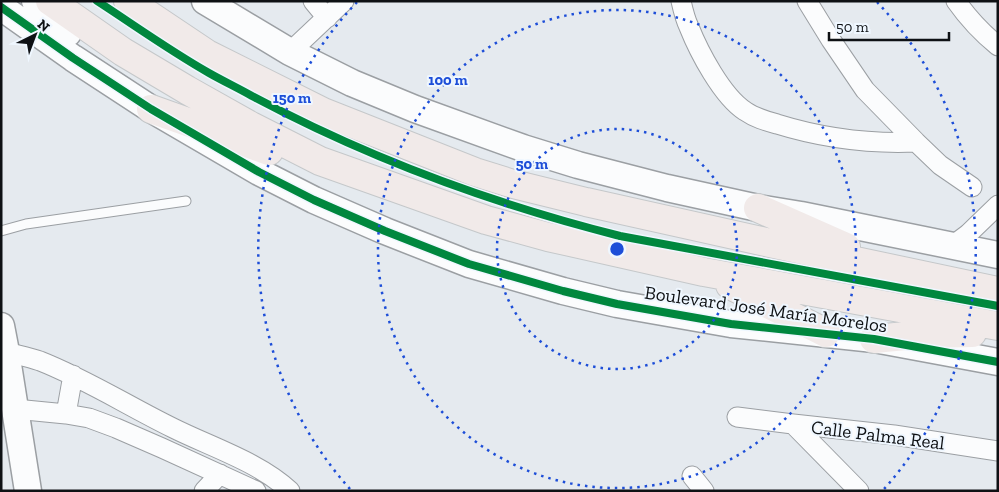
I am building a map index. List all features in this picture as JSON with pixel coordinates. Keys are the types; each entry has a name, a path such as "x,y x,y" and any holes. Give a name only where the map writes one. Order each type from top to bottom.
{"main road":[{"name":"Boulevard José María Morelos","path":"50,1 123,52 187,90 251,126 320,161 486,220 548,237 704,272 998,326"},
{"path":"128,1 207,54 322,112 475,172 586,202 998,291"},
{"path":"151,109 294,160 406,190"},
{"path":"758,208 901,270"},
{"path":"704,272 826,334"},
{"path":"874,339 927,334 998,332"}],"street":[{"path":"35,1 42,14 96,53 103,66 106,79"},
{"path":"205,1 290,52 352,83 415,109 523,148 578,165 667,188 758,208 998,255"},
{"path":"313,1 327,18"},
{"path":"290,52 344,1"},
{"path":"681,1 689,27 711,73 744,111 756,118 804,131 859,141 916,142"},
{"path":"807,1 865,90 940,165 972,187"},
{"path":"956,1 969,18 998,46"},
{"name":"Boulevard José María Morelos","path":"1,7 73,58 151,109 259,172 314,200 385,231 469,264 563,291 618,304 731,324 874,339 998,362"},
{"path":"952,246 968,234 998,205"},
{"path":"1,326 28,491"},
{"path":"6,352 38,360 73,376 173,428 262,470 278,480 290,491"},
{"path":"66,414 73,376"},
{"path":"15,409 89,418 116,428 256,491"},
{"path":"737,417 792,424"},
{"name":"Calle Palma Real","path":"792,424 894,434 998,451"},
{"name":"Calle Palma Real","path":"792,424 859,491"},
{"path":"204,491 220,474"}],"lane":[{"path":"1,231 26,224 186,201"}],"cycle path":[{"path":"97,1 195,65 296,119 386,159 478,194 620,236 998,306"},
{"path":"1,7 73,58 151,109 259,172 314,200 385,231 469,264 563,291 617,304 731,324 874,339 998,362"}]}
